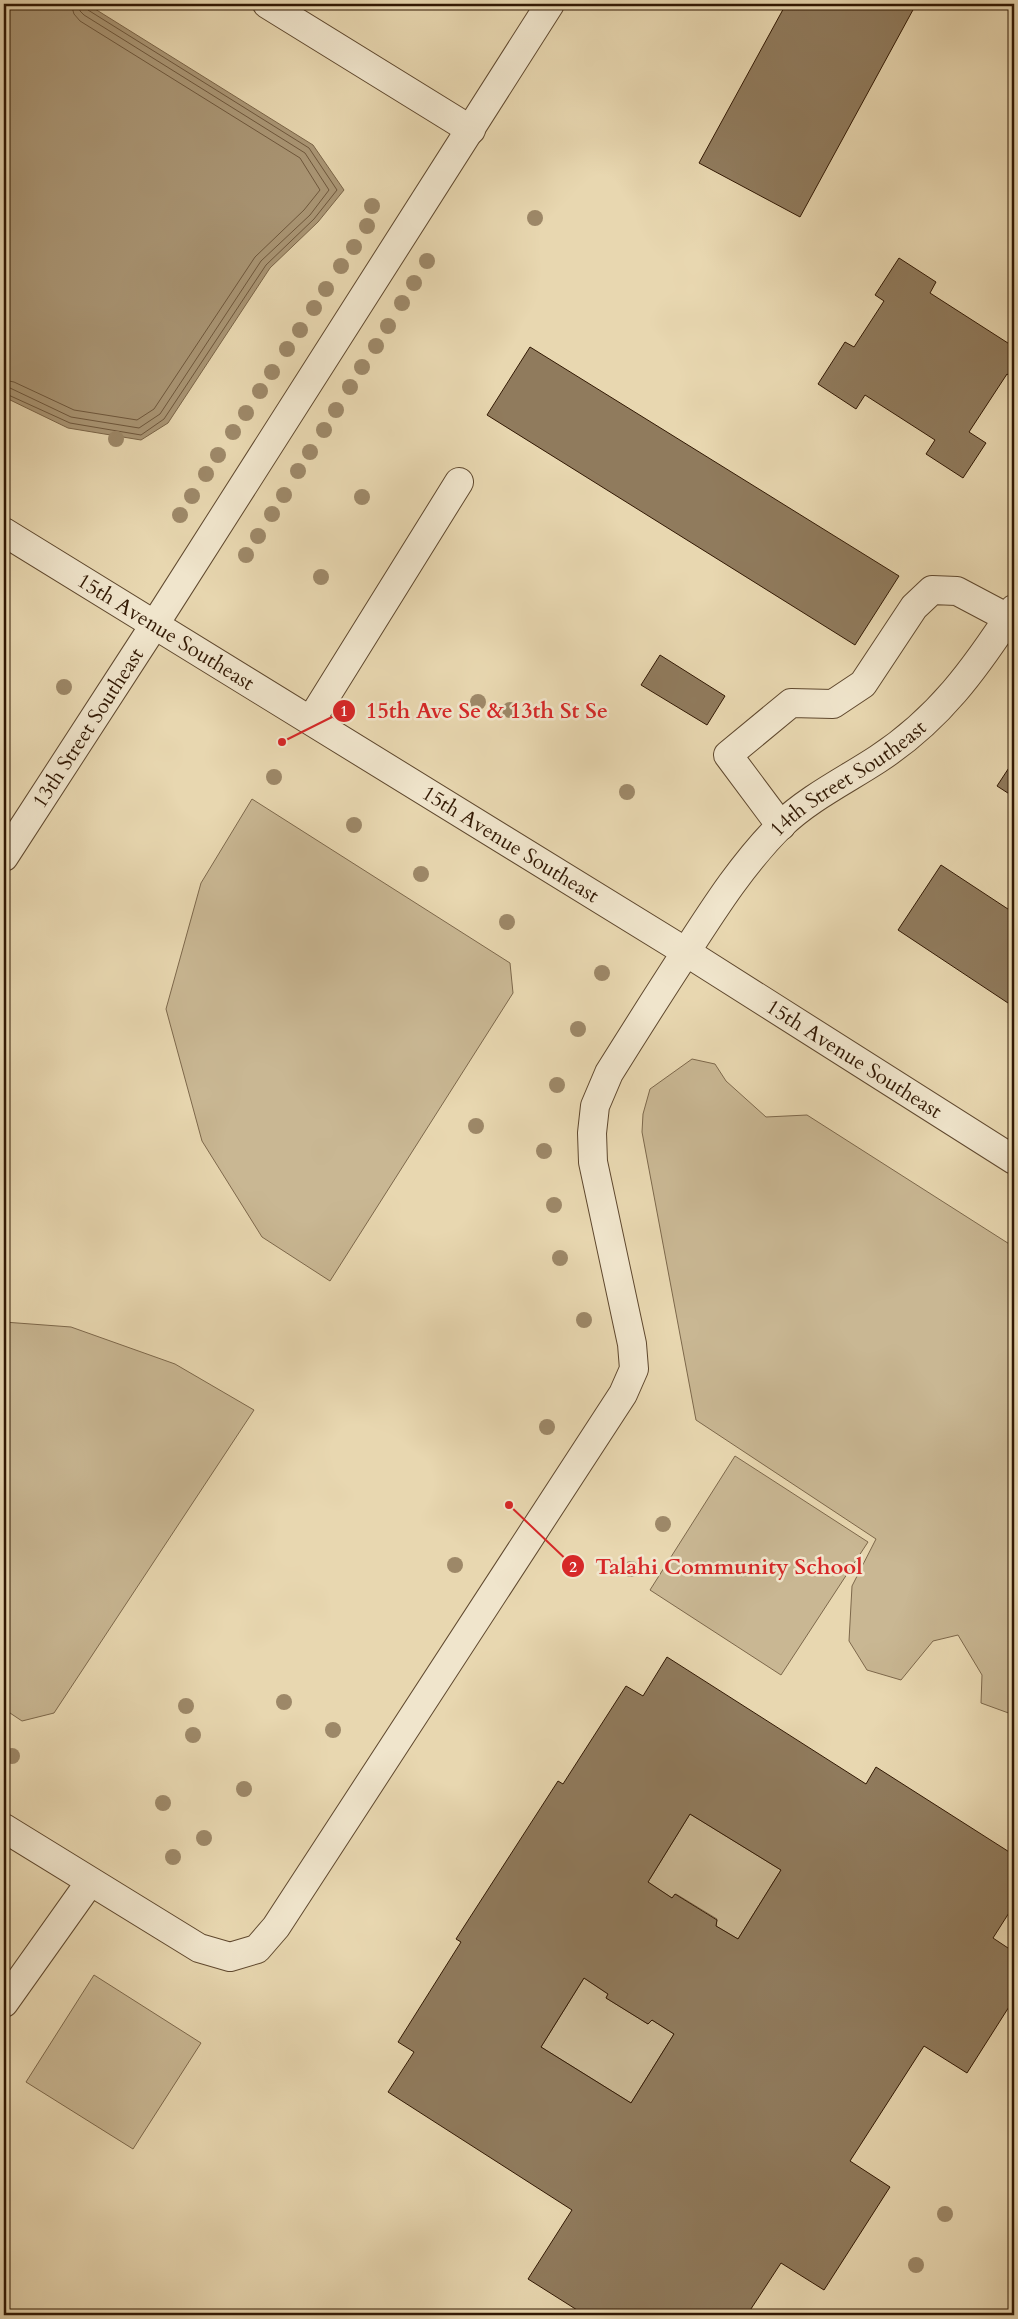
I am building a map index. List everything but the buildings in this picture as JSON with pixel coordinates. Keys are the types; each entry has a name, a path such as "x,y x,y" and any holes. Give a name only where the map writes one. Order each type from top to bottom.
{"street":[{"path":"267,4 471,130"},
{"name":"13th Street Southeast","path":"8,842 155,624 550,4"},
{"path":"310,720 459,482"},
{"name":"15th Avenue Southeast","path":"4,532 686,952 1014,1160"},
{"path":"781,826 728,755 791,703 833,704 863,684 914,607 932,590 957,591 1011,614"},
{"name":"14th Street Southeast","path":"4,1828 199,1948 230,1957 257,1949 276,1927 623,1394 634,1369 632,1344 593,1162 592,1133 595,1106 609,1073 727,888 751,856 781,826 823,794 879,759 922,726 958,689 986,654 1011,614"},
{"path":"4,2003 90,1882"}],"shaded area":[{"path":"252,799 510,963 513,993 330,1281 262,1237 202,1141 166,1009 201,883"},
{"path":"692,1059 715,1064 726,1081 766,1117 807,1115 1014,1247 1014,1715 981,1703 982,1675 958,1635 933,1641 901,1680 867,1670 849,1641 852,1586 876,1539 696,1420 642,1132 643,1114 650,1089"},
{"path":"4,1322 71,1327 175,1364 254,1410 54,1713 22,1721 4,1709"},
{"path":"735,1456 868,1542 781,1675 650,1590"},
{"path":"690,1814 781,1870 738,1939 716,1926 717,1919 676,1894 672,1898 648,1882"},
{"path":"94,1975 201,2043 133,2149 26,2082"},
{"path":"584,1978 608,1994 606,1998 648,2024 652,2020 674,2034 631,2103 541,2047"}],"water":[{"path":"4,4 87,4 313,145 344,190 318,222 270,268 168,423 141,440 68,428 4,397"}],"place":[{"name":"15th Ave Se & 13th St Se","path":"282,742"},
{"name":"Talahi Community School","path":"509,1505"}]}
